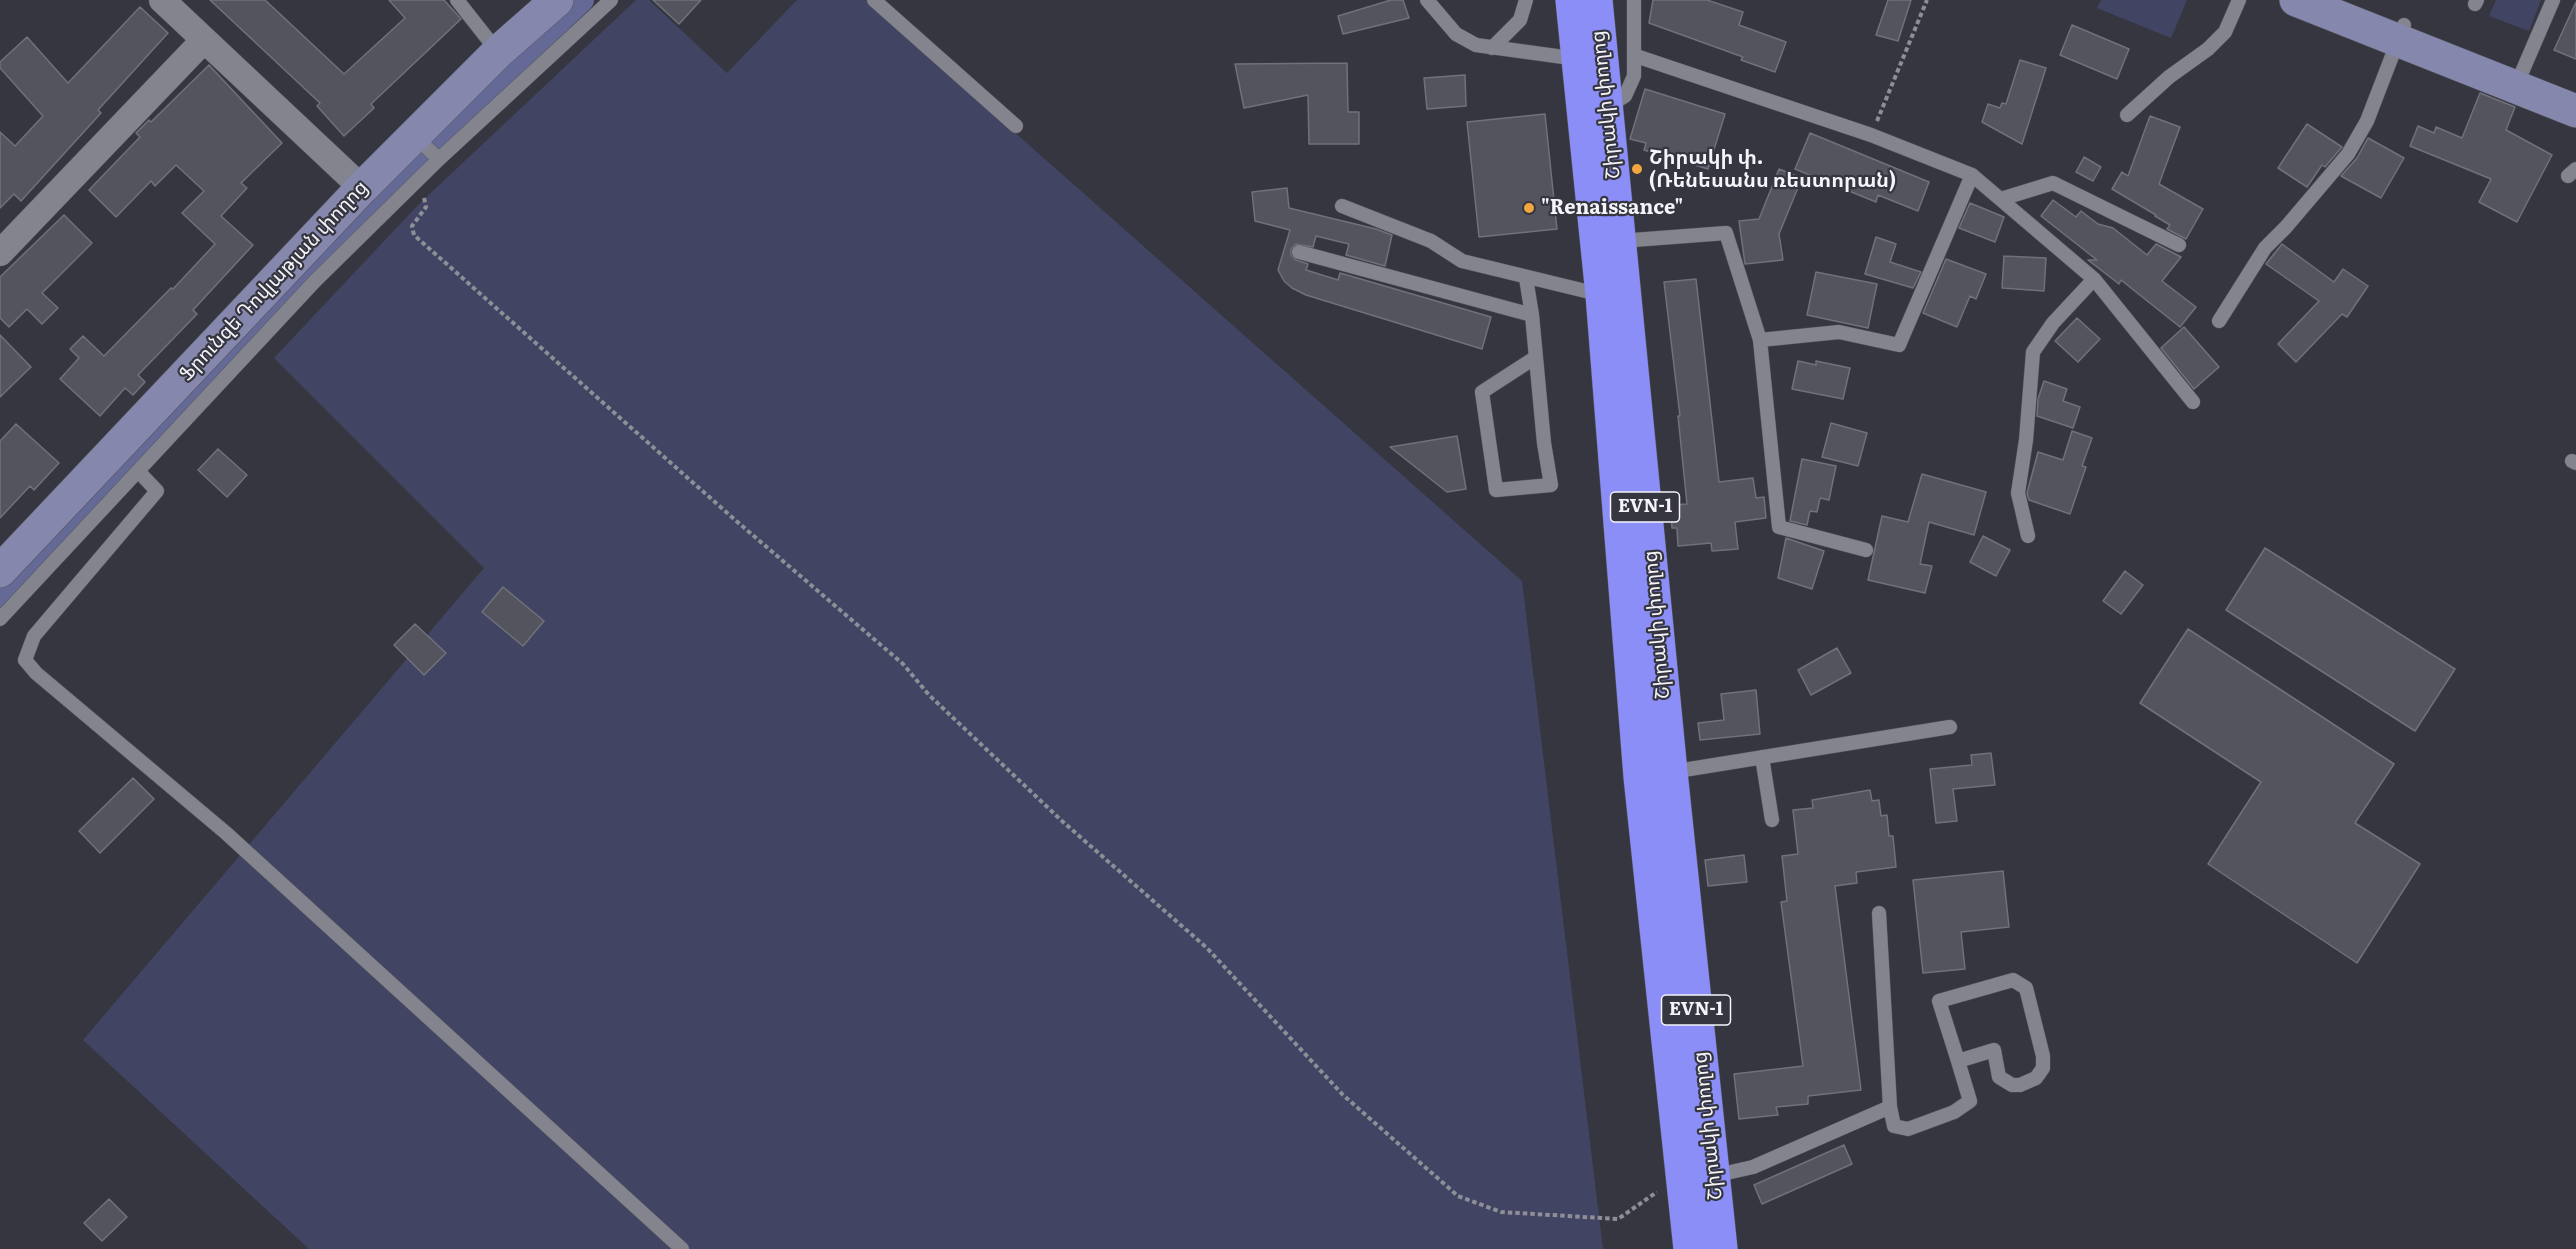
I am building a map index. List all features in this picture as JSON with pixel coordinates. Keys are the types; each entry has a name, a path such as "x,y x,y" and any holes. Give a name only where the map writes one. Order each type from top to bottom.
{"highway":[{"name":"Շիրակի փողոց","path":"1572,0 1602,295 1640,777 1698,1175 1721,1249"},
{"name":"Շիրակի փողոց","path":"1596,0 1671,772 1698,1175 1690,1249"}],"street":[{"path":"162,0 362,188"},
{"name":"Ֆրունզե Դովլաթյան փողոց","path":"0,571 362,188 427,148 498,52 557,0"},
{"path":"2296,0 2522,72 2576,94"},
{"path":"2343,0 2401,32 2576,111"},
{"path":"0,253 204,40"}],"lane":[{"path":"457,0 498,52"},
{"path":"0,618 315,280 415,182 427,148 611,0"},
{"path":"874,0 1016,126"},
{"path":"1427,0 1456,34 1476,45 1578,59"},
{"path":"1492,48 1520,20 1526,0"},
{"path":"1607,107 1624,96 1634,76 1636,56 1634,0"},
{"path":"2127,116 2169,77 2208,49 2225,32 2239,0"},
{"path":"2522,72 2553,0"},
{"path":"2219,321 2265,248 2286,227 2349,153 2367,121 2401,32"},
{"path":"1636,56 1871,135 1972,175 2094,279 2193,402"},
{"path":"1760,340 1839,332 1899,345 1972,175"},
{"path":"2001,199 2053,183 2179,245"},
{"path":"1342,206 1431,241 1462,261 1526,278 1569,285 1602,295"},
{"path":"1620,241 1726,233 1760,340 1779,527 1866,550"},
{"path":"1299,252 1532,315"},
{"path":"1526,278 1532,315 1536,357 1544,443 1551,485 1496,490 1482,392 1536,357"},
{"path":"2028,536 2018,493 2026,440 2033,352 2053,323 2094,279"},
{"path":"138,471 157,491 34,636 25,660 36,673 226,833 682,1249"},
{"path":"1671,772 1950,727"},
{"path":"1762,757 1772,820"},
{"path":"1879,912 1890,1107 1894,1126 1908,1129 1954,1112 1970,1101 1939,1001 2013,981 2026,988 2043,1056 2043,1068 2036,1078 2020,1085 2012,1084 1999,1077 1994,1050 1958,1061"},
{"path":"1698,1175 1753,1167 1890,1107"}],"path":[{"path":"1871,135 1927,0"},
{"path":"415,182 423,191 426,207 412,226 414,235 734,519 903,664 929,696 1062,821 1207,948 1343,1095 1458,1196 1501,1212 1618,1219 1698,1175"}],"shaded area":[{"path":"636,0 649,0 727,73 797,0 865,0 1522,581 1603,1249 309,1249 83,1040 484,568 274,358 418,205"},
{"path":"2101,0 2187,0 2171,38 2097,8"},
{"path":"2496,0 2541,0 2529,31 2489,16"}],"building":[{"path":"210,0 265,0 344,74 405,18 389,0 444,0 461,19 371,104 374,108 344,136 317,106 320,103"},
{"path":"653,0 701,0 679,24"},
{"path":"1391,0 1403,0 1409,18 1343,34 1338,16"},
{"path":"1653,0 1707,0 1743,12 1739,25 1786,42 1775,72 1741,60 1743,57 1649,23"},
{"path":"1888,0 1911,0 1898,41 1876,35"},
{"path":"2576,2 2576,59 2554,50"},
{"path":"140,7 168,33 98,110 101,113 21,201 14,194 0,208 0,132 15,146 43,116 0,68 0,62 27,37 68,83"},
{"path":"2072,25 2129,49 2117,79 2060,55"},
{"path":"2020,60 2046,68 2022,144 1982,122 1988,104 2000,108 2002,103 2006,104"},
{"path":"1347,63 1348,112 1359,112 1359,144 1309,144 1308,95 1244,108 1235,64"},
{"path":"209,65 282,143 241,183 247,188 221,216 253,245 193,310 197,314 138,375 145,382 133,395 125,388 100,416 60,379 79,358 70,349 83,336 104,356 171,288 173,289 215,244 182,213 204,191 176,165 155,186 151,181 116,217 89,190 140,137 136,133 149,120 151,122"},
{"path":"1465,75 1466,106 1427,109 1424,78"},
{"path":"1645,89 1725,114 1708,169 1644,150 1646,143 1630,139"},
{"path":"2480,93 2515,107 2506,130 2552,155 2517,222 2479,202 2491,179 2410,146 2418,126 2434,133 2436,127 2462,138"},
{"path":"1545,114 1557,229 1479,237 1467,122"},
{"path":"2150,116 2180,127 2159,184 2203,209 2186,239 2167,229 2170,225 2156,215 2112,189 2122,172 2128,176"},
{"path":"2307,124 2342,147 2325,167 2322,165 2307,187 2278,168"},
{"path":"1810,133 1929,182 1918,211 1878,195 1876,202 1795,169"},
{"path":"2368,138 2404,158 2381,198 2341,176 2357,158"},
{"path":"2084,157 2101,167 2093,181 2076,172"},
{"path":"1779,169 1802,178 1779,234 1783,260 1745,264 1739,221 1759,219"},
{"path":"1287,188 1289,208 1392,235 1385,266 1346,255 1349,244 1316,236 1313,247 1296,244 1291,249 1291,255 1296,260 1308,264 1306,270 1338,280 1340,273 1491,317 1482,349 1306,295 1292,288 1284,281 1278,270 1290,230 1255,221 1252,192"},
{"path":"2053,200 2076,217 2081,211 2098,224 2113,228 2147,255 2156,244 2181,257 2162,281 2196,307 2180,327 2121,280 2119,284 2088,260 2097,260 2041,216"},
{"path":"1970,203 2004,217 1995,242 1959,228"},
{"path":"64,215 92,243 42,293 58,308 42,324 27,309 9,327 0,318 0,277"},
{"path":"1876,237 1896,244 1890,262 1921,272 1913,288 1865,274"},
{"path":"2282,244 2334,282 2343,269 2368,286 2347,317 2342,314 2296,362 2278,344 2319,301 2266,264"},
{"path":"2004,256 2046,258 2044,291 2002,288"},
{"path":"1946,259 1986,274 1976,299 1970,296 1957,327 1923,313"},
{"path":"1816,272 1877,284 1868,328 1807,315"},
{"path":"1696,279 1719,482 1753,478 1756,498 1764,497 1766,518 1735,522 1738,549 1712,551 1711,543 1678,546 1677,528 1672,528 1670,505 1687,504 1678,416 1680,416 1664,282"},
{"path":"2077,318 2100,339 2078,362 2055,341"},
{"path":"2184,327 2219,367 2194,389 2161,348"},
{"path":"0,335 31,367 0,397"},
{"path":"1798,361 1816,365 1816,361 1850,368 1843,399 1792,389"},
{"path":"2044,381 2067,389 2063,401 2080,407 2073,428 2037,416 2038,399"},
{"path":"1831,423 1867,433 1858,466 1822,457"},
{"path":"16,424 59,463 34,490 30,486 0,518 0,441"},
{"path":"2072,431 2092,438 2082,466 2086,467 2070,514 2029,500 2027,493 2038,452 2063,460"},
{"path":"1457,436 1466,489 1447,492 1390,447"},
{"path":"218,449 247,475 227,497 198,470"},
{"path":"1802,459 1836,466 1829,500 1820,498 1817,512 1810,511 1807,525 1790,521"},
{"path":"1922,474 1986,492 1974,535 1929,522 1920,564 1932,566 1925,593 1868,580 1882,516 1908,522"},
{"path":"1983,536 2010,550 1996,576 1970,562"},
{"path":"1786,538 1824,551 1812,589 1778,578"},
{"path":"2265,548 2455,669 2415,731 2226,610"},
{"path":"2125,571 2143,585 2121,614 2103,601"},
{"path":"503,587 544,621 523,646 482,612"},
{"path":"415,624 446,653 424,675 394,645"},
{"path":"2188,629 2394,764 2355,823 2420,864 2357,963 2208,864 2261,782 2140,703"},
{"path":"1837,648 1851,673 1811,695 1798,670"},
{"path":"1756,690 1760,734 1700,740 1698,723 1724,720 1721,694"},
{"path":"1991,753 1995,785 1953,789 1957,821 1936,823 1930,769 1972,765 1971,755"},
{"path":"133,778 154,799 100,853 79,831"},
{"path":"1870,790 1872,801 1879,800 1881,816 1887,815 1889,836 1893,836 1896,867 1856,872 1857,883 1835,886 1861,1090 1808,1096 1808,1104 1776,1107 1778,1115 1739,1119 1734,1074 1803,1066 1781,902 1787,901 1782,856 1798,854 1793,810 1813,808 1812,800"},
{"path":"1744,855 1747,882 1708,886 1705,860"},
{"path":"2003,871 2009,927 1961,932 1965,969 1923,973 1913,880"},
{"path":"1844,1145 1852,1164 1762,1204 1754,1185"},
{"path":"109,1199 127,1217 102,1241 84,1223"}],"waterway":[{"path":"0,598 423,150 582,0"}],"place":[{"name":"Շիրակի փ. (Ռենեսանս ռեստորան)","path":"1637,169"},
{"name":"\"Renaissance\"","path":"1529,208"}]}
